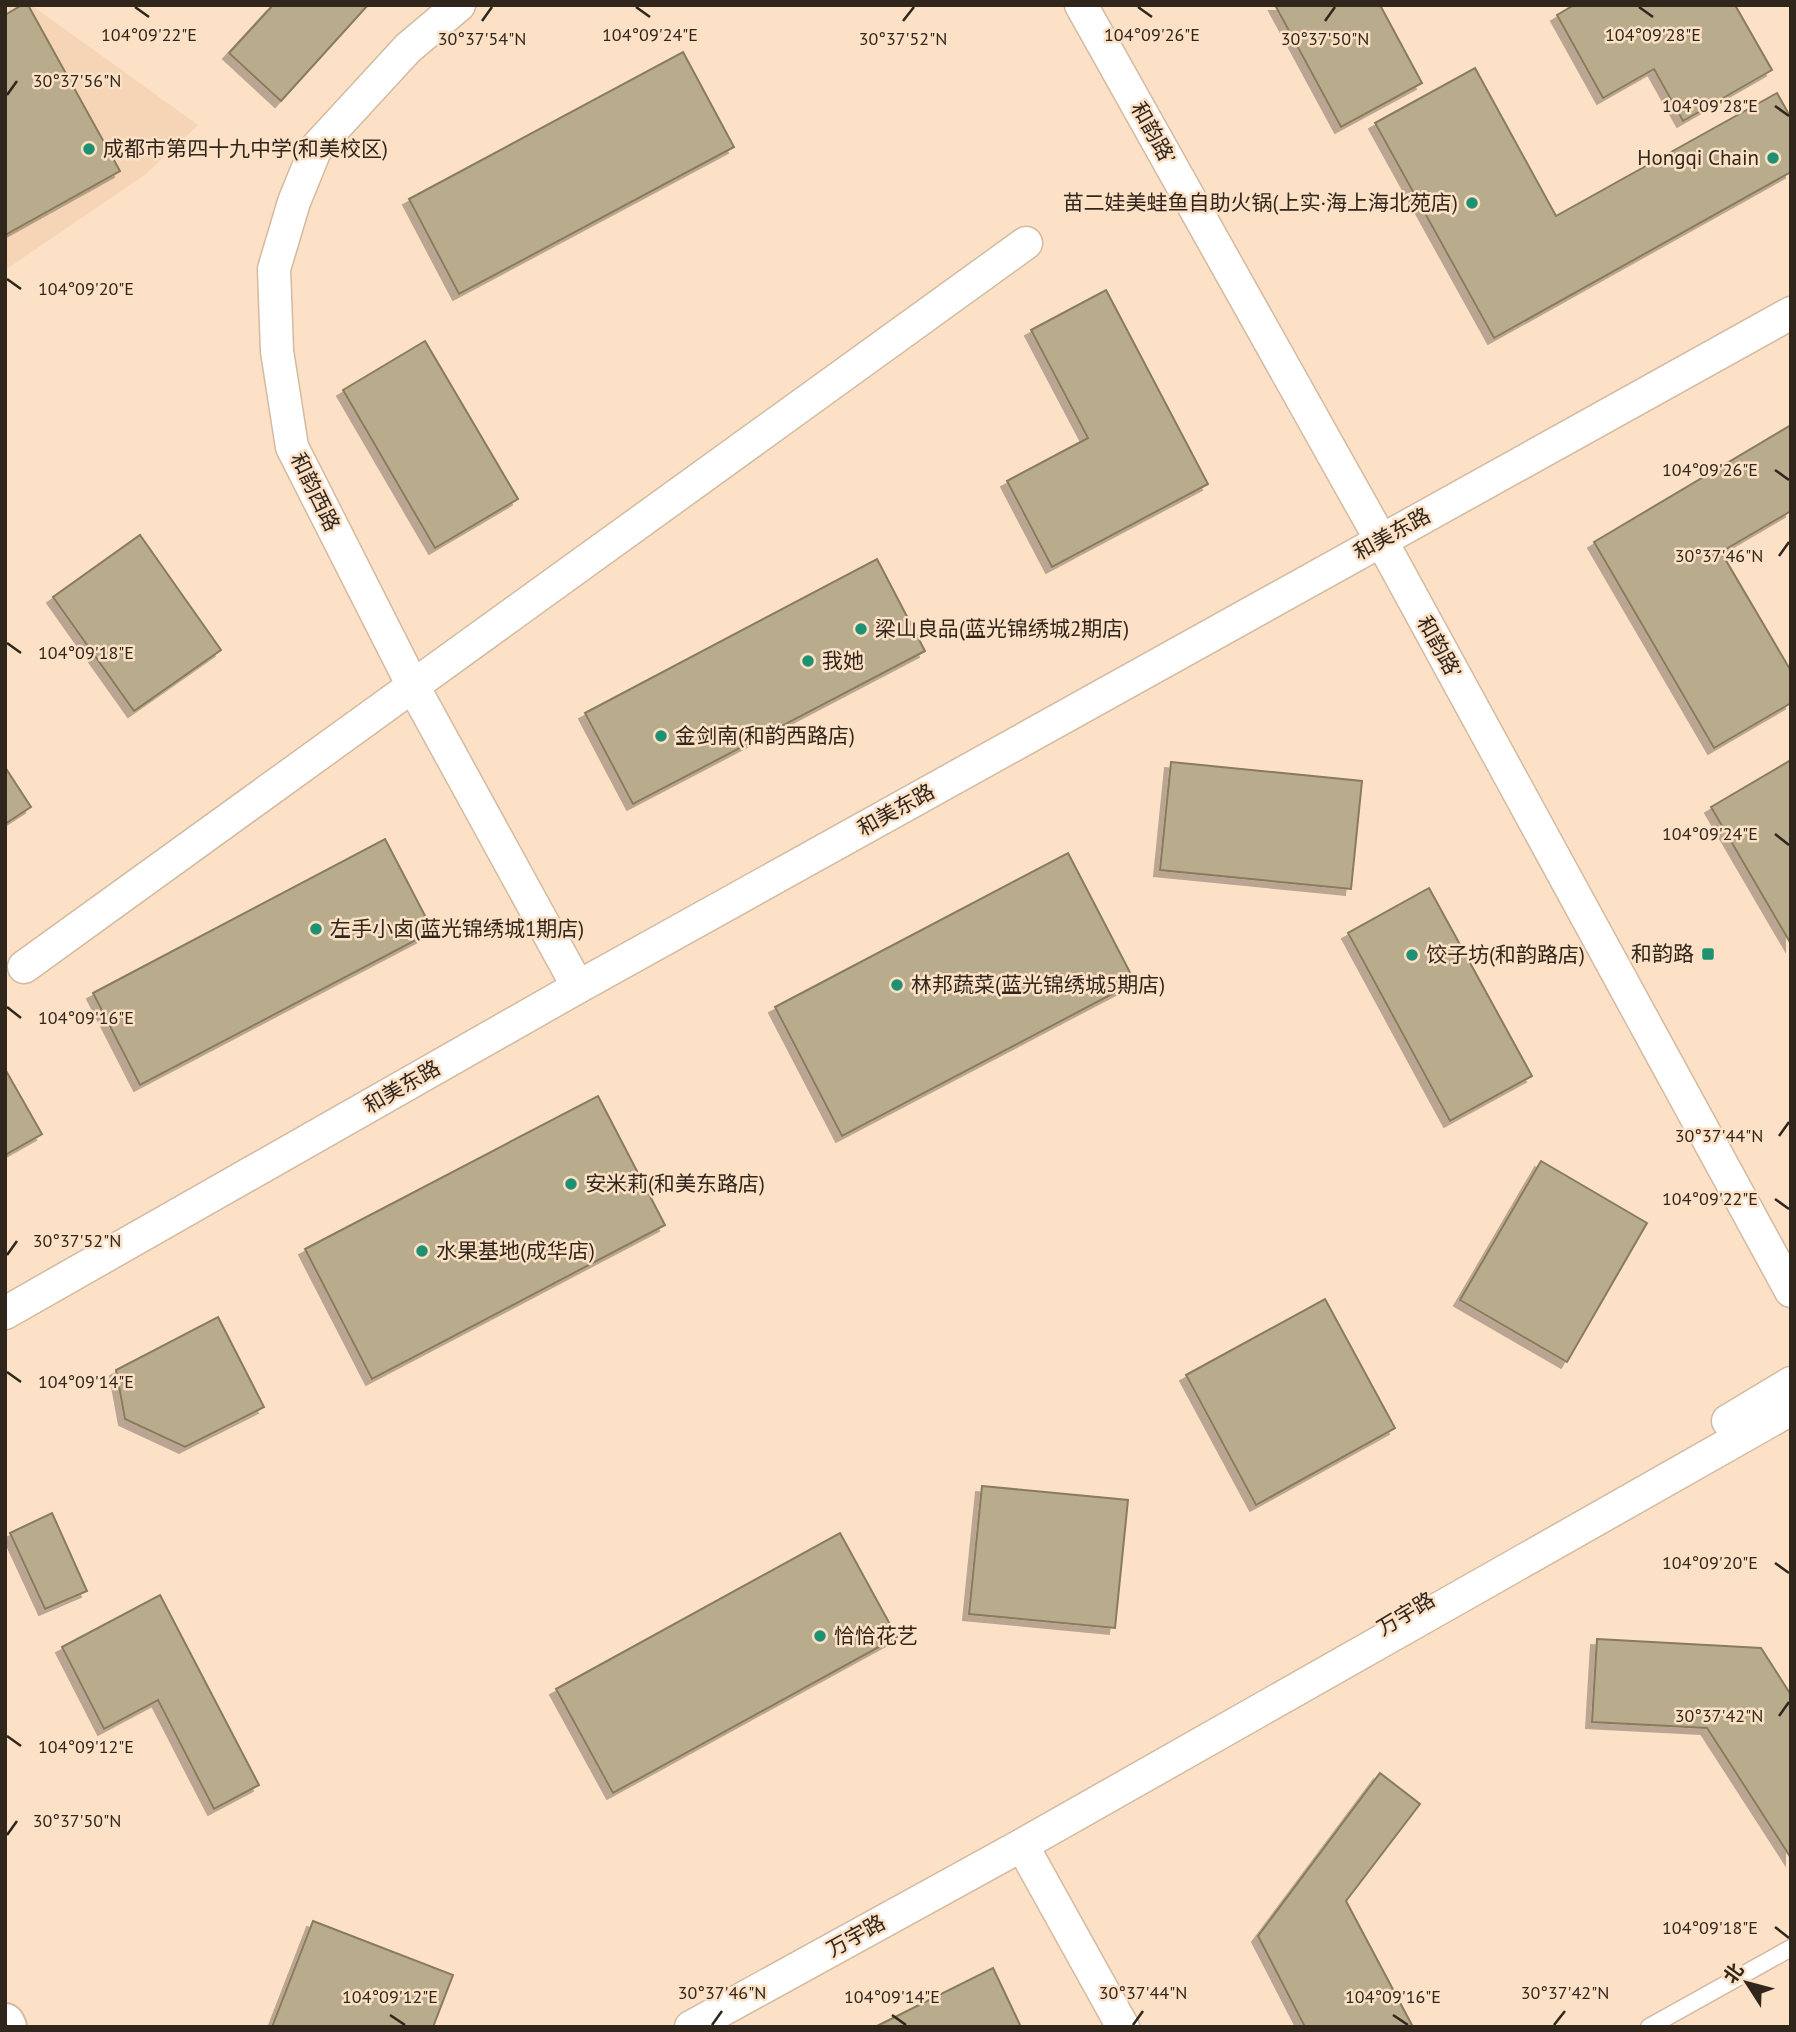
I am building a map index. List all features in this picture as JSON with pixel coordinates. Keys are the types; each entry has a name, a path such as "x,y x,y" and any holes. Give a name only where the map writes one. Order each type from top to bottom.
{"street":[{"name":"和韵西路","path":"459,5 408,48 316,148 294,202 274,269 277,351 292,447 413,687 578,987"},
{"name":"和韵路’","path":"1081,5 1381,540 1791,1292"},
{"path":"24,967 1026,243"},
{"name":"和美东路","path":"5,1313 578,987 1791,313"},
{"name":"万宇路","path":"1022,1845 1791,1383"},
{"name":"万宇路","path":"691,2027 1022,1845 1791,1409"},
{"path":"1022,1845 1123,2027"}],"lane":[{"path":"1649,2027 1791,1948"}],"shaded area":[{"name":"成都市第四十九中学(和美校区)","path":"5,5 31,5 198,125 146,174 5,270"}],"building":[{"path":"22,5 28,5 120,171 5,235 5,15"},
{"path":"273,5 368,5 281,101 229,53"},
{"path":"1275,5 1380,5 1422,83 1341,127"},
{"path":"1574,5 1735,5 1772,70 1683,121 1654,69 1603,98 1557,15"},
{"path":"683,52 734,147 459,294 409,199"},
{"path":"1475,68 1556,216 1777,93 1791,118 1791,172 1494,338 1375,123"},
{"path":"1106,290 1208,484 1052,567 1007,481 1088,438 1031,330"},
{"path":"425,341 518,499 435,548 343,390"},
{"path":"1791,425 1791,511 1721,552 1791,671 1791,703 1714,748 1594,542"},
{"path":"140,535 221,650 134,711 53,597"},
{"path":"877,559 925,651 633,804 585,713"},
{"path":"1791,760 1791,944 1711,807"},
{"path":"1171,762 1362,781 1351,889 1160,870"},
{"path":"5,767 31,807 5,824"},
{"path":"385,839 433,931 140,1085 93,993"},
{"path":"1068,853 1135,982 842,1136 775,1007"},
{"path":"1429,888 1532,1076 1450,1121 1348,933"},
{"path":"5,1069 42,1134 5,1155"},
{"path":"598,1096 665,1225 372,1379 305,1249"},
{"path":"1541,1161 1647,1223 1567,1362 1460,1300"},
{"path":"1325,1299 1395,1428 1256,1505 1186,1375"},
{"path":"218,1317 264,1407 185,1447 125,1419 116,1370"},
{"path":"982,1486 1128,1500 1115,1628 969,1614"},
{"path":"52,1513 87,1591 45,1609 10,1533"},
{"path":"840,1533 897,1637 613,1793 556,1689"},
{"path":"160,1595 259,1785 214,1809 158,1700 104,1729 62,1647"},
{"path":"1597,1639 1761,1648 1791,1695 1791,1858 1707,1728 1592,1722"},
{"path":"1380,1773 1420,1804 1346,1901 1413,2027 1305,2027 1258,1936"},
{"path":"313,1921 453,1975 433,2027 272,2027"},
{"path":"993,1968 1021,2027 875,2027"}],"place":[{"name":"成都市第四十九中学(和美校区)","path":"89,149"},
{"name":"Hongqi Chain","path":"1773,158"},
{"name":"苗二娃美蛙鱼自助火锅(上实·海上海北苑店)","path":"1472,203"},
{"name":"梁山良品(蓝光锦绣城2期店)","path":"861,629"},
{"name":"我她","path":"808,661"},
{"name":"金剑南(和韵西路店)","path":"661,736"},
{"name":"左手小卤(蓝光锦绣城1期店)","path":"316,929"},
{"name":"和韵路","path":"1708,954"},
{"name":"饺子坊(和韵路店)","path":"1412,955"},
{"name":"林邦蔬菜(蓝光锦绣城5期店)","path":"897,985"},
{"name":"安米莉(和美东路店)","path":"571,1184"},
{"name":"水果基地(成华店)","path":"422,1251"},
{"name":"恰恰花艺","path":"820,1636"}]}
